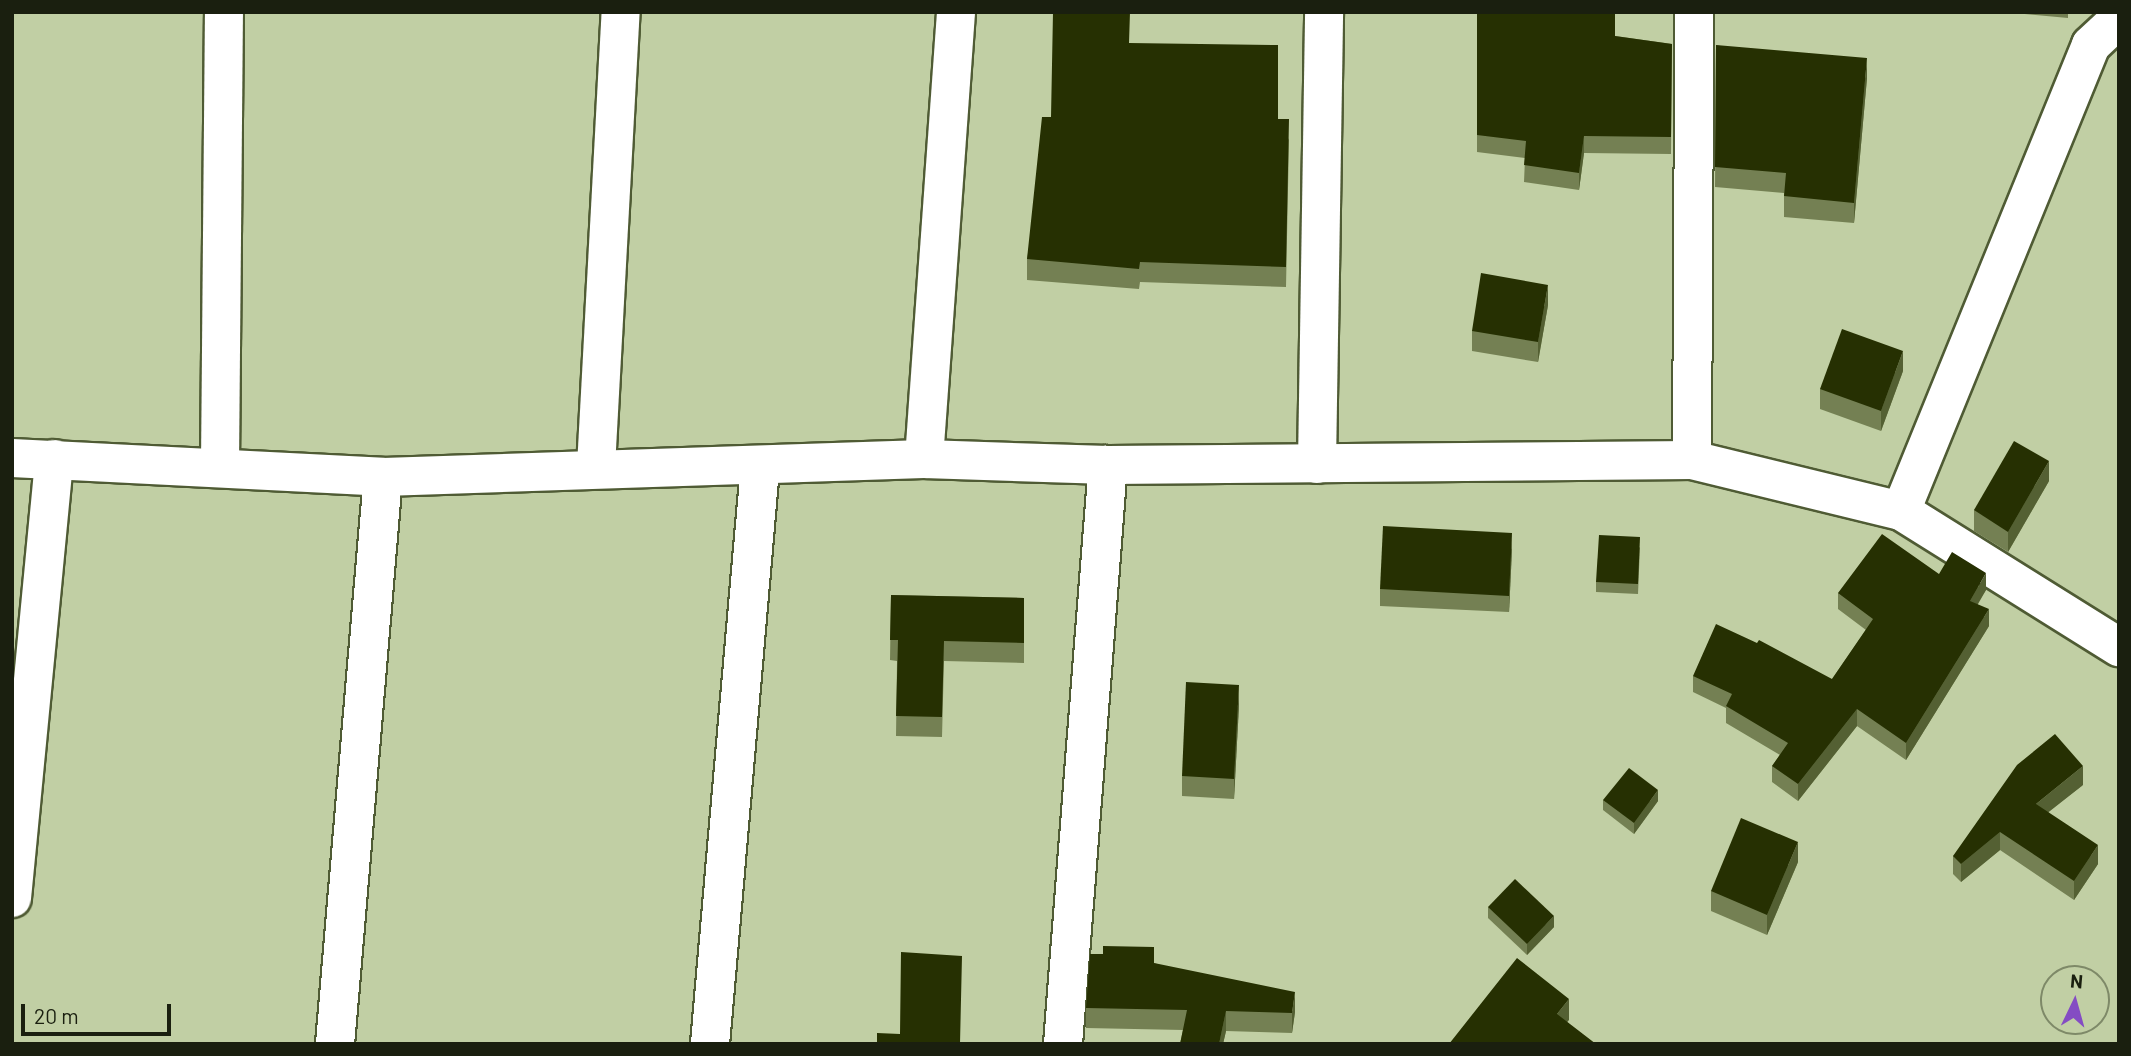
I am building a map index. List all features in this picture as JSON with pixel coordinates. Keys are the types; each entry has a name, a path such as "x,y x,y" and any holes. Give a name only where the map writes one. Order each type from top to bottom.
{"street":[{"path":"220,465 224,12"},
{"path":"596,467 621,12"},
{"path":"924,459 956,12"},
{"path":"1317,464 1324,12"},
{"path":"1692,460 1694,12"},
{"path":"1901,511 2090,29 2119,19"},
{"path":"12,458 220,465 383,477 596,467 760,468 924,459 1108,465 1692,460 1901,511 2119,647"},
{"path":"12,898 54,459"},
{"path":"1063,1044 1108,465"},
{"path":"710,1044 760,468"},
{"path":"335,1044 383,477"}],"building":[{"path":"1053,12 1130,12 1129,43 1278,45 1278,119 1289,119 1286,267 1140,262 1139,269 1027,259 1042,117 1051,117"},
{"path":"1477,12 1615,12 1615,36 1672,44 1671,137 1584,136 1579,173 1524,165 1526,141 1477,135"},
{"path":"1716,45 1867,58 1854,203 1784,196 1786,173 1715,167"},
{"path":"1481,273 1548,285 1538,342 1472,331"},
{"path":"1842,329 1903,351 1881,411 1820,389"},
{"path":"2014,441 2049,461 2008,532 1974,510"},
{"path":"1383,526 1512,533 1509,596 1380,589"},
{"path":"1882,534 1939,574 1952,552 1986,573 1970,601 1989,609 1906,743 1857,709 1798,784 1772,766 1788,743 1726,706 1732,694 1693,676 1716,624 1757,643 1759,640 1832,679 1873,619 1838,593"},
{"path":"1599,535 1640,537 1638,584 1596,582"},
{"path":"891,595 1024,598 1024,643 944,641 942,717 896,716 898,640 890,640"},
{"path":"1186,682 1239,685 1234,779 1182,776"},
{"path":"2055,734 2083,766 2036,804 2098,845 2074,881 2000,832 1961,864 1953,856 2017,765"},
{"path":"1629,768 1658,790 1634,823 1603,800"},
{"path":"1741,818 1798,842 1767,915 1711,891"},
{"path":"1515,879 1554,916 1527,944 1488,907"},
{"path":"1103,946 1154,947 1154,963 1295,992 1292,1013 1226,1011 1219,1044 1180,1044 1187,1010 1086,1008 1090,954 1103,954"},
{"path":"901,952 962,956 960,1044 877,1044 877,1033 900,1034"},
{"path":"1517,958 1569,999 1557,1014 1596,1044 1449,1044"}]}
